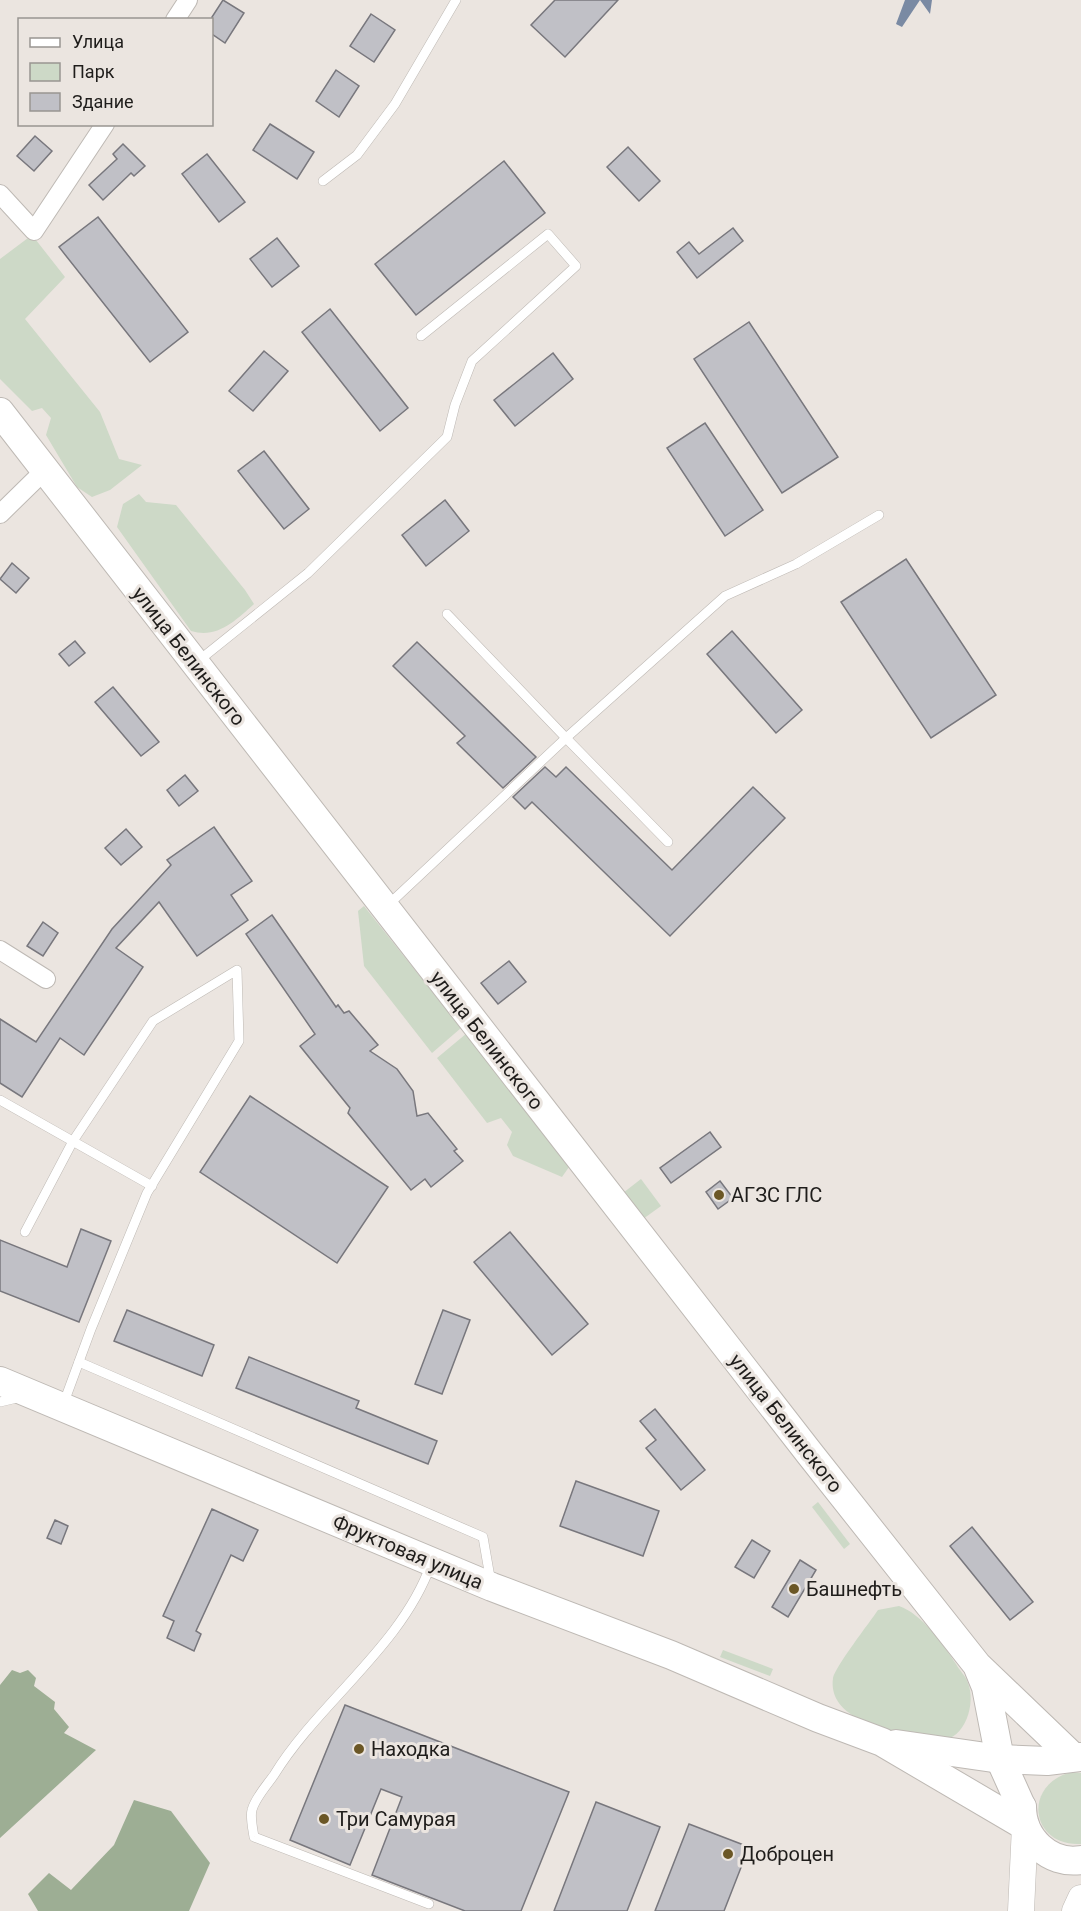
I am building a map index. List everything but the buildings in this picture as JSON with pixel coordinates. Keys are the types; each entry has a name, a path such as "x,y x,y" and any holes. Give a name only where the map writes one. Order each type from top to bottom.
{"main road":[{"name":"улица Белинского","path":"0,412 982,1676 1067,1758"},
{"name":"Фруктовая улица","path":"0,1381 492,1587 671,1655 818,1718 882,1742"},
{"name":"улица Белинского","path":"982,1676 1015,1794"},
{"path":"941,1750 962,1744 980,1726 985,1714 982,1676"},
{"path":"882,1742 941,1750 1015,1794 1036,1844 1054,1857 1066,1861 1081,1860"},
{"path":"882,1742 1015,1794"},
{"path":"1015,1794 1067,1758"},
{"path":"1015,1794 1031,1780 1067,1758"},
{"path":"1015,1794 1021,1911"},
{"path":"1076,1911 1081,1898"}],"street":[{"path":"176,18 188,0"},
{"path":"0,194 34,231 104,126"},
{"path":"0,514 45,470"},
{"path":"0,950 46,979"}],"lane":[{"path":"323,181 357,155 389,113 456,0"},
{"path":"195,663 308,573 447,437 455,405 472,361 576,266 548,234 421,336"},
{"path":"385,908 566,738 725,596 796,564 879,515"},
{"path":"447,614 668,842"},
{"path":"25,1232 73,1141 153,1021 237,970 239,1041 152,1186 62,1407"},
{"path":"0,1100 152,1186"},
{"path":"79,1362 483,1537 492,1587"},
{"path":"0,1402 33,1394"},
{"path":"429,1905 254,1837 252,1811 290,1749 356,1677 388,1636 425,1580 432,1562"}],"green space":[{"path":"32,235 65,277 25,319 100,412 119,459 142,465 110,490 92,497 77,487 46,435 51,418 42,408 32,411 0,379 0,259"},
{"path":"139,494 146,502 176,505 254,604 225,627 209,633 191,631 117,527 123,504"},
{"path":"364,906 461,1028 432,1053 364,966 358,911"},
{"path":"467,1033 569,1167 562,1177 513,1156 507,1145 512,1132 501,1118 487,1123 437,1058"},
{"path":"641,1179 661,1206 643,1219 623,1193"},
{"path":"818,1502 850,1544 844,1549 812,1507"},
{"path":"899,1606 916,1616 931,1630 967,1680 971,1700 970,1710 962,1727 949,1739 935,1741 876,1727 849,1713 840,1704 834,1692 835,1672 878,1610"},
{"path":"723,1650 773,1669 770,1676 720,1657"},
{"path":"12,1670 20,1673 28,1670 36,1678 34,1686 55,1702 54,1709 69,1727 64,1733 96,1750 0,1838 0,1685"},
{"path":"1072,1772 1081,1773 1081,1844 1064,1842 1051,1836 1043,1826 1039,1814 1039,1801 1045,1789 1056,1779"},
{"path":"134,1800 171,1811 210,1863 189,1911 38,1911 28,1894 49,1873 71,1890 114,1845"}],"water":[{"path":"905,0 920,0 902,27 896,24"},
{"path":"920,0 932,0 930,14"}],"place":[{"name":"АГЗС ГЛС","path":"719,1195"},
{"name":"Башнефть","path":"794,1589"},
{"name":"Находка","path":"359,1749"},
{"name":"Три Самурая","path":"324,1819"},
{"name":"Доброцен","path":"728,1854"}]}
